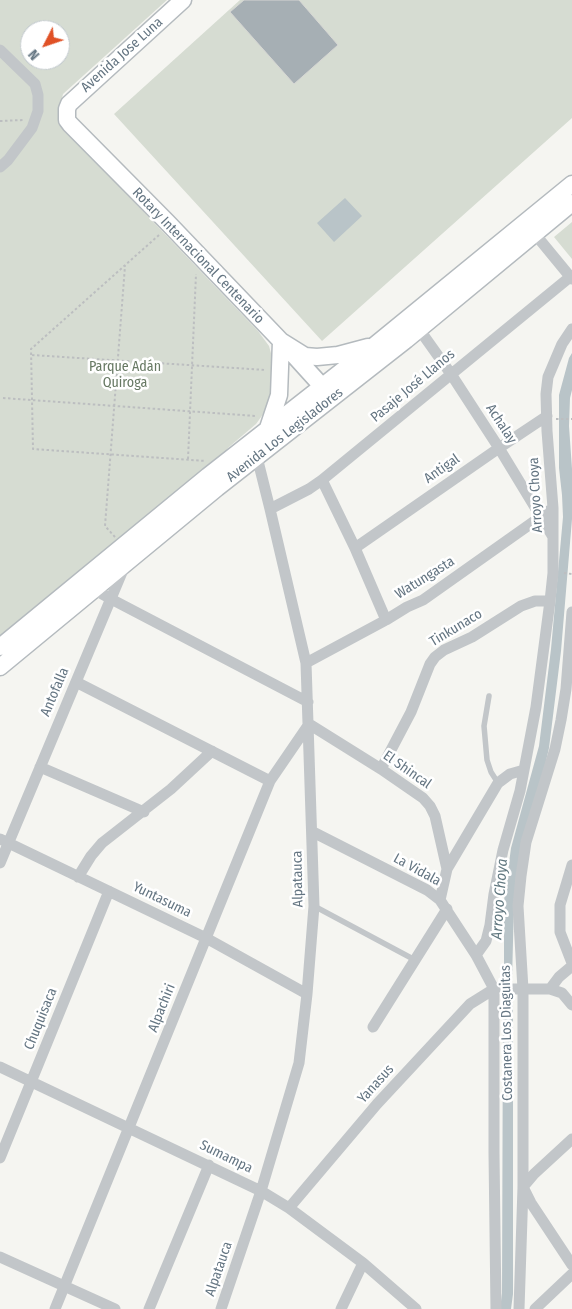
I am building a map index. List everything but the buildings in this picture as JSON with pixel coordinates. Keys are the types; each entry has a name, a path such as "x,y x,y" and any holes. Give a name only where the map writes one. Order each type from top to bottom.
{"main road":[{"name":"Avenida Jose Luna","path":"66,114 69,104 183,0"},
{"name":"Rotary Internacional Centenario","path":"66,114 70,124 281,341 328,393"},
{"name":"Avenida Los Legisladores","path":"0,667 218,488 252,451 267,431 328,393 375,346 572,184"},
{"name":"Avenida Los Legisladores","path":"0,647 139,534 328,393 418,329 572,204"},
{"path":"267,431 278,395 281,341 305,356 317,357 338,355 375,346"}],"street":[{"path":"0,50 35,84 38,95 38,111 32,128 8,160 0,167"},
{"path":"535,234 571,278"},
{"name":"Pasaje José Llanos","path":"270,509 310,489 322,480 571,278"},
{"name":"Achalay","path":"418,329 451,374 554,538"},
{"name":"Arroyo Choya","path":"476,955 486,941 490,925 503,850 520,791 536,707 553,573 551,418 546,394 548,377 562,344 572,330"},
{"name":"Antigal","path":"355,548 499,448 551,418"},
{"name":"Alpatauca","path":"221,1309 261,1191 299,1063 314,906 306,663 270,509 252,451"},
{"path":"322,480 355,548 386,620"},
{"name":"Watungasta","path":"306,663 423,600 553,508"},
{"name":"Antofalla","path":"0,863 4,841 40,767 139,534"},
{"path":"95,590 308,702"},
{"name":"Tinkunaco","path":"381,769 411,712 430,664 435,657 444,650 472,637 521,606 535,601 550,601"},
{"name":"Costanera Los Diaguitas","path":"519,1309 523,1187 508,989 526,842 555,749 569,691 572,612"},
{"path":"76,682 270,781"},
{"name":"El Shincal","path":"309,724 424,798 435,816 447,869 443,904 415,960 373,1027"},
{"name":"Alpachiri","path":"55,1309 270,781 309,724"},
{"path":"78,877 102,843 172,790 212,751"},
{"path":"40,767 144,812"},
{"path":"447,869 498,783 510,774 524,770"},
{"name":"La Vidala","path":"313,832 427,890 443,904 476,955 508,989"},
{"name":"Yuntasuma","path":"4,841 206,938 307,994"},
{"path":"550,989 572,965 560,932 560,905 572,865"},
{"name":"Chuquisaca","path":"0,1158 109,891"},
{"path":"496,1309 494,1153 508,989 550,989 562,993 572,1005"},
{"name":"Yanasus","path":"289,1208 377,1104 470,1004 508,989"},
{"name":"Sumampa","path":"0,1067 261,1191 289,1208 363,1263 416,1309"},
{"path":"572,1139 534,1174 523,1187 531,1203 572,1265"},
{"path":"149,1309 209,1165"},
{"path":"0,1256 115,1309"},
{"path":"341,1309 363,1263"},
{"path":"535,1309 572,1274"}],"lane":[{"path":"488,696 484,726 487,760 490,772 498,783"},
{"path":"314,906 415,960"}],"path":[{"path":"0,121 35,119"},
{"path":"159,235 32,350 33,449 206,461"},
{"path":"115,537 105,526 126,266"},
{"path":"188,459 196,274"},
{"path":"32,355 268,370"},
{"path":"3,398 256,416"},
{"path":"551,418 572,419"}],"green space":[{"name":"Parque Adán Quiroga","path":"0,0 167,0 63,94 58,115 67,132 258,331 269,346 274,364 269,406 256,424 229,447 218,460 0,639"},
{"path":"240,0 572,0 572,118 322,341 114,114"},
{"path":"572,222 572,259 554,237"}],"shaded area":[{"path":"345,198 362,216 334,242 317,223"},
{"path":"572,353 572,390 569,426 572,469 572,519 561,651 549,748 514,902 512,981 504,981 504,901 511,848 539,746 551,649 563,517 559,468 559,395"},
{"path":"503,1001 513,1002 513,1294 511,1309 500,1309 502,1293"}]}
